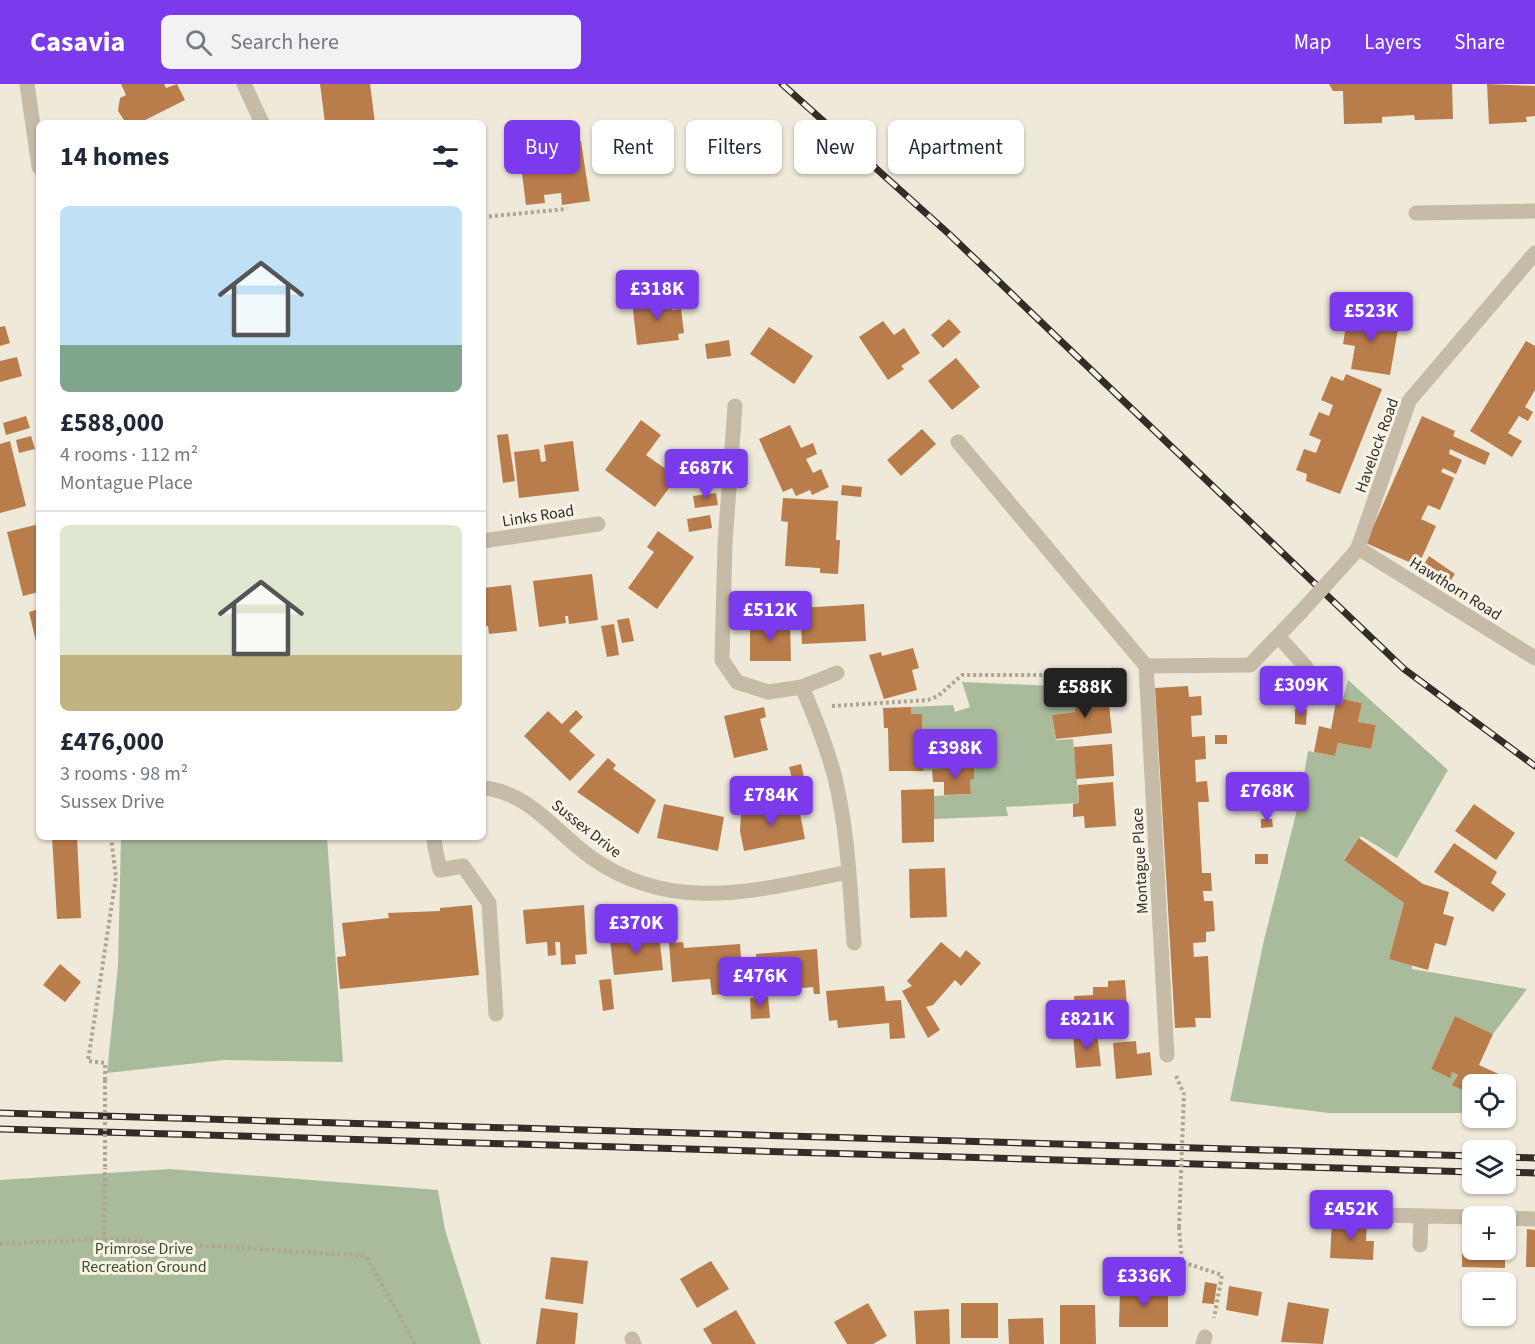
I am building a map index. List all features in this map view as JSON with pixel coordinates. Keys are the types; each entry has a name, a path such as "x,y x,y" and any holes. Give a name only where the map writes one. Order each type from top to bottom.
{"street":[{"path":"27,84 36,146"},
{"path":"244,84 261,120"},
{"path":"1416,213 1535,211"},
{"name":"Havelock Road","path":"1354,553 1409,401 1535,253"},
{"path":"735,406 725,543 722,660 737,682 768,692 802,687 837,673"},
{"path":"958,442 1146,666 1250,665 1354,553"},
{"name":"Links Road","path":"486,541 598,524"},
{"name":"Hawthorn Road","path":"1354,553 1535,658"},
{"path":"1278,636 1306,667"},
{"name":"Montague Place","path":"1146,666 1167,1055"},
{"path":"802,687 811,707 835,781 849,872 854,943"},
{"name":"Sussex Drive","path":"486,789 520,798 580,849 614,873 642,884 680,893 712,895 757,891 849,872"},
{"path":"435,842 440,870 463,866 489,903 496,1014"},
{"path":"1382,1215 1462,1217"},
{"path":"1420,1245 1421,1216"},
{"path":"1516,1218 1535,1219"}],"path":[{"path":"486,217 567,209"},
{"path":"811,707 928,700 938,696 962,675 1056,675 1146,666"},
{"path":"104,1239 105,1063 88,1061 116,877 111,840"},
{"path":"1184,1094 1179,1227 1182,1262 1222,1275 1216,1314 1204,1340"},
{"path":"0,1244 104,1239 366,1256 415,1344"}],"green space":[{"path":"1348,680 1448,770 1397,858 1361,836 1344,859 1404,903 1389,959 1412,965 1412,969 1527,989 1493,1034 1455,1016 1431,1069 1449,1077 1452,1072 1458,1075 1453,1085 1462,1090 1462,1113 1329,1113 1230,1101 1264,940 1300,798 1308,751 1335,756 1338,743 1371,749 1376,725 1358,722 1362,703 1343,699"},
{"path":"962,682 1056,686 1057,698 1073,696 1075,712 1052,715 1056,740 1073,739 1079,803 1006,807 1008,816 934,819 934,796 971,794 970,780 974,779 974,768 923,771 922,715 911,714 911,707 953,705 955,712 970,707"},
{"path":"121,840 327,840 343,1062 224,1060 107,1073 118,966"},
{"name":"Primrose Drive Recreation Ground","path":"170,1169 438,1190 445,1230 481,1344 0,1344 0,1180"}],"building":[{"path":"121,84 164,84 166,88 177,84 185,100 145,120 124,120 118,111 120,98 126,95"},
{"path":"320,84 370,84 375,120 325,120"},
{"path":"1329,84 1452,84 1453,119 1415,120 1414,115 1382,117 1382,123 1344,124 1343,91 1333,91"},
{"path":"1487,84 1535,86 1535,116 1526,117 1527,122 1489,124"},
{"path":"580,141 590,201 562,205 561,193 544,195 545,203 526,205 522,174 580,174"},
{"path":"1335,293 1363,297 1361,315 1333,311"},
{"path":"671,296 672,310 681,309 684,333 678,334 679,340 637,345 632,301"},
{"path":"1348,314 1399,323 1390,375 1351,369 1355,346 1343,344"},
{"path":"949,319 961,332 943,348 931,335"},
{"path":"883,321 894,335 904,328 920,353 901,366 904,369 888,380 859,337"},
{"path":"5,326 10,343 0,346 0,327"},
{"path":"769,327 813,356 794,384 750,354"},
{"path":"729,340 731,356 707,359 705,344"},
{"path":"1526,341 1535,346 1535,390 1525,407 1533,412 1528,421 1519,416 1508,433 1522,441 1512,457 1470,431"},
{"path":"17,357 22,376 0,382 0,361"},
{"path":"956,358 980,387 952,410 928,381"},
{"path":"1346,374 1382,389 1340,494 1306,481 1307,474 1296,470 1304,449 1316,453 1321,440 1309,435 1319,412 1329,416 1333,405 1321,400 1331,376 1343,381"},
{"path":"26,416 30,428 6,435 3,423"},
{"path":"1422,416 1455,431 1453,436 1490,453 1485,465 1450,449 1449,454 1462,460 1456,474 1443,468 1441,472 1454,478 1440,510 1428,505 1421,519 1436,526 1418,566 1366,543"},
{"path":"641,420 661,435 646,455 677,477 655,507 605,470"},
{"path":"790,425 801,448 813,443 817,454 806,459 813,473 821,469 829,487 812,495 810,490 796,496 792,488 783,492 759,439"},
{"path":"922,429 936,444 901,476 887,460"},
{"path":"508,434 515,481 503,483 497,435"},
{"path":"31,436 35,449 19,453 16,440"},
{"path":"10,441 26,506 0,513 0,444"},
{"path":"573,441 579,491 519,498 514,452 539,449 541,462 546,461 544,445"},
{"path":"842,485 862,487 861,497 841,495"},
{"path":"716,493 718,505 695,508 693,496"},
{"path":"783,498 838,501 836,540 840,540 838,574 820,573 820,568 785,566 788,522 781,521"},
{"path":"710,515 712,528 689,532 687,519"},
{"path":"36,525 36,593 23,596 7,532"},
{"path":"658,531 694,557 657,609 628,588 654,552 647,547"},
{"path":"1429,556 1455,574 1445,589 1419,572"},
{"path":"592,574 598,620 569,624 568,616 565,616 566,623 539,627 533,581"},
{"path":"511,585 517,631 489,634 488,626 486,626 486,588"},
{"path":"864,604 866,641 802,644 800,608"},
{"path":"36,610 36,642 29,612"},
{"path":"629,618 634,641 622,643 617,620"},
{"path":"750,623 790,623 791,661 750,661"},
{"path":"614,624 619,655 607,657 601,626"},
{"path":"913,648 919,668 912,670 917,690 884,699 869,655 881,652 882,656"},
{"path":"1082,683 1084,695 1057,698 1056,686"},
{"path":"1188,686 1189,697 1201,696 1202,715 1191,716 1192,737 1205,736 1206,759 1195,760 1196,782 1207,781 1209,802 1198,802 1202,873 1211,873 1212,891 1203,891 1204,901 1213,901 1215,931 1206,932 1206,942 1193,943 1194,957 1208,956 1211,1018 1195,1018 1196,1027 1175,1028 1155,688"},
{"path":"1297,692 1308,693 1308,705 1296,704"},
{"path":"1108,695 1112,733 1056,739 1052,715 1075,712 1074,698"},
{"path":"1343,699 1362,703 1358,722 1376,725 1371,749 1338,743 1335,756 1314,752 1319,726 1331,729 1336,702 1342,703"},
{"path":"764,707 766,717 760,719 768,750 734,758 724,716"},
{"path":"911,707 911,714 922,714 923,771 889,771 888,728 884,728 883,708"},
{"path":"1295,709 1307,709 1306,725 1295,724"},
{"path":"576,710 583,717 569,731 595,755 570,781 524,736 548,711 562,724"},
{"path":"1215,735 1227,735 1227,744 1215,744"},
{"path":"1112,744 1114,776 1076,779 1074,747"},
{"path":"608,758 616,765 613,769 656,800 638,834 577,792"},
{"path":"801,764 807,790 796,793 789,767"},
{"path":"974,767 974,779 970,780 971,794 944,795 944,782 933,782 932,769"},
{"path":"1113,782 1116,826 1085,828 1084,816 1073,817 1073,804 1079,803 1078,785"},
{"path":"934,789 934,842 902,843 901,790"},
{"path":"798,803 805,839 744,851 740,831 741,813"},
{"path":"664,804 724,817 718,851 657,838"},
{"path":"1474,804 1515,833 1496,860 1455,831"},
{"path":"1261,819 1272,819 1273,827 1261,828"},
{"path":"1359,838 1423,884 1449,892 1443,914 1454,917 1446,946 1435,943 1428,970 1389,959 1404,903 1344,860"},
{"path":"52,840 77,840 81,918 57,919"},
{"path":"1454,843 1497,872 1491,883 1506,894 1493,912 1434,872"},
{"path":"1255,854 1268,854 1268,864 1255,864"},
{"path":"945,868 947,917 910,918 909,869"},
{"path":"472,905 479,975 340,989 337,957 346,956 342,923 389,918 388,913 440,911 440,908"},
{"path":"584,905 587,954 575,955 576,964 561,965 560,942 555,942 556,955 548,956 547,942 526,944 523,910"},
{"path":"659,935 663,970 614,975 610,940"},
{"path":"683,942 684,948 740,944 743,986 736,987 735,980 723,981 724,994 712,995 710,979 672,982 669,943"},
{"path":"941,942 960,958 966,950 981,963 961,986 955,980 933,1005 926,1007 940,1030 928,1038 902,991 912,986 907,981"},
{"path":"817,949 820,994 814,994 813,987 748,993 746,962 756,962 756,954"},
{"path":"60,964 81,982 65,1002 43,985"},
{"path":"611,979 614,1009 603,1011 599,980"},
{"path":"1125,980 1128,1019 1100,1021 1100,1018 1086,1019 1085,1014 1075,1015 1074,996 1093,995 1093,987 1108,987 1108,981"},
{"path":"884,986 886,1001 901,1000 905,1038 890,1039 889,1023 838,1028 837,1020 829,1021 826,991"},
{"path":"768,997 770,1018 751,1019 750,998"},
{"path":"1455,1016 1493,1034 1479,1065 1499,1074 1462,1074 1462,1090 1452,1085 1458,1075 1452,1072 1450,1078 1431,1069"},
{"path":"1097,1033 1101,1066 1076,1068 1073,1035"},
{"path":"1136,1041 1137,1054 1150,1052 1152,1075 1116,1079 1113,1043"},
{"path":"1332,1221 1367,1223 1366,1241 1374,1241 1373,1260 1330,1258"},
{"path":"1527,1229 1535,1230 1535,1267 1526,1267"},
{"path":"551,1257 588,1261 583,1304 545,1299"},
{"path":"1462,1260 1505,1260 1505,1268 1462,1267"},
{"path":"711,1261 729,1289 697,1308 680,1279"},
{"path":"1205,1282 1217,1284 1214,1304 1202,1303"},
{"path":"1229,1286 1262,1292 1258,1316 1226,1310"},
{"path":"1120,1289 1168,1289 1168,1327 1119,1327"},
{"path":"1288,1302 1329,1309 1323,1344 1281,1342"},
{"path":"868,1303 887,1336 873,1344 847,1344 834,1322"},
{"path":"961,1303 998,1303 998,1338 961,1338"},
{"path":"1060,1305 1095,1305 1096,1344 1060,1344"},
{"path":"541,1308 578,1313 575,1344 536,1344"},
{"path":"949,1309 950,1344 916,1344 914,1311"},
{"path":"736,1310 756,1344 712,1344 703,1329"},
{"path":"1043,1318 1044,1344 1009,1344 1008,1319"}],"railway":[{"path":"782,84 949,234 1404,669 1535,766"},
{"path":"0,1113 1462,1156"},
{"path":"0,1129 1462,1172"},
{"path":"1516,1157 1535,1158"},
{"path":"1516,1172 1535,1173"}]}
